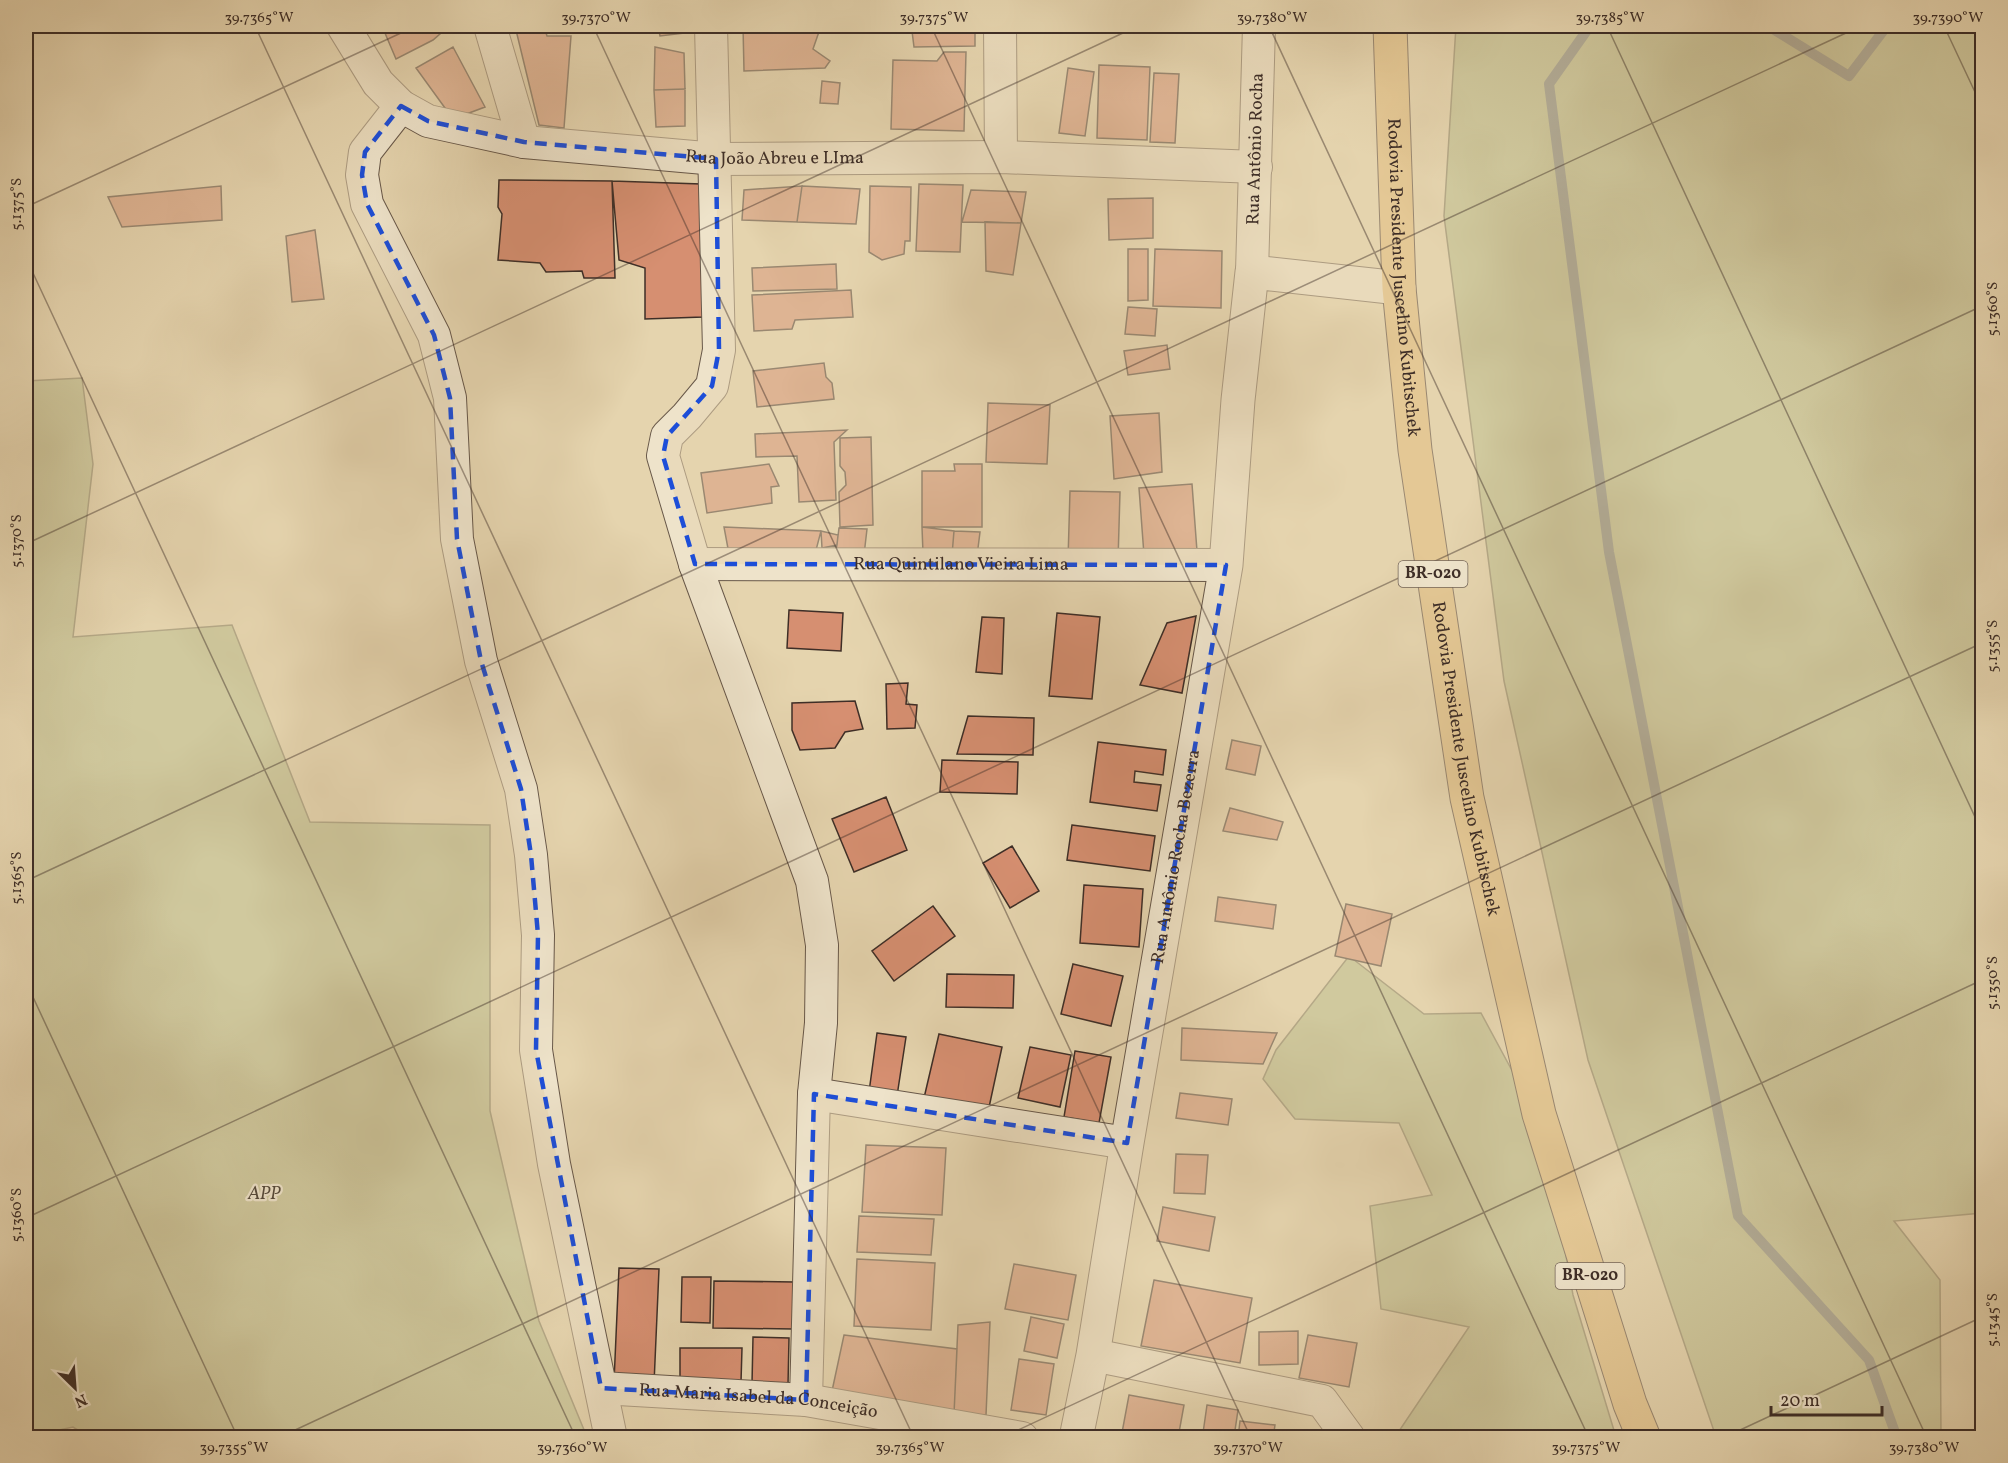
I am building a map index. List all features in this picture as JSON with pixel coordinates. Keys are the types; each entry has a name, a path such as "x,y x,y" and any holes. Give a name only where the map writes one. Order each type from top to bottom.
{"highway":[{"name":"Rodovia Presidente Juscelino Kubitschek","path":"1390,26 1399,288 1414,450 1467,798 1539,1114 1630,1404 1644,1437"}],"street":[{"name":"Rua João Abreu e LIma","path":"343,26 378,83 401,106 428,121 524,142 716,159 1001,157 1256,167"},
{"path":"490,26 524,142"},
{"path":"711,26 719,350 712,386 667,436 663,456 695,564 812,881 822,945 821,1023 814,1094 806,1400"},
{"path":"1000,26 1001,157"},
{"name":"Rua Antônio Rocha","path":"1252,272 1259,26"},
{"path":"401,106 366,152 362,175 367,204 434,335 450,398 458,539 481,661 521,789 531,855 538,935 536,1050 554,1164 611,1437"},
{"path":"1252,272 1399,288"},
{"name":"Rua Antônio Rocha Bezerra","path":"1076,1437 1093,1355 1226,565 1238,400 1252,272"},
{"name":"Rua Quintilano Vieira Lima","path":"695,564 1226,565"},
{"path":"814,1094 1127,1143"},
{"path":"1093,1355 1322,1401 1349,1437"},
{"name":"Rua Maria Isabel da Conceição","path":"601,1388 806,1400 1022,1437"}],"highlighted area":[{"path":"401,106 428,121 524,142 716,159 719,350 712,386 667,436 663,456 695,564 1226,565 1127,1143 814,1094 806,1400 601,1388 536,1050 538,935 531,855 521,789 481,661 457,539 450,398 434,335 367,204 362,175 365,152"}],"green space":[{"path":"1456,26 1982,26 1982,1213 1894,1221 1940,1280 1941,1437 1716,1437 1588,1060 1504,681 1444,216"},
{"name":"APP","path":"82,378 93,464 73,637 232,625 310,822 490,825 490,1111 539,1321 587,1437 91,1438 73,1427 26,1437 26,381"},
{"path":"1349,956 1424,1014 1481,1013 1543,1128 1573,1295 1616,1437 1395,1437 1469,1327 1381,1309 1370,1206 1432,1195 1399,1123 1295,1119 1263,1079 1276,1050"}],"building":[{"path":"382,26 449,26 433,40 396,59"},
{"path":"515,26 544,26 547,36 571,36 564,128 539,125"},
{"path":"658,26 685,26 684,33 660,36"},
{"path":"743,26 821,26 813,49 830,61 825,68 744,71"},
{"path":"975,30 975,46 914,47 912,31"},
{"path":"453,47 485,107 453,119 416,68"},
{"path":"655,47 684,53 685,89 654,90"},
{"path":"944,52 966,52 964,131 891,129 893,60 937,61"},
{"path":"1099,65 1150,67 1147,140 1097,138"},
{"path":"1068,68 1094,72 1085,136 1059,133"},
{"path":"1154,73 1179,74 1175,143 1150,142"},
{"path":"822,81 840,83 838,104 820,103"},
{"path":"685,89 685,126 656,127 654,90"},
{"path":"499,180 612,181 615,278 584,278 582,271 546,272 540,263 498,260 502,214 498,207"},
{"path":"612,181 701,184 703,317 645,319 645,268 619,260"},
{"path":"919,184 963,185 960,252 916,251"},
{"path":"221,186 222,220 122,227 108,197"},
{"path":"802,186 860,189 856,224 797,222"},
{"path":"802,186 797,222 742,220 744,190"},
{"path":"870,186 911,187 910,241 905,241 904,254 882,260 869,252"},
{"path":"971,190 1026,192 1021,223 962,222"},
{"path":"1153,198 1153,238 1109,240 1108,199"},
{"path":"985,222 1021,223 1013,275 986,271"},
{"path":"315,230 324,299 292,302 286,236"},
{"path":"1128,249 1148,249 1148,300 1128,301"},
{"path":"1155,249 1222,251 1221,308 1153,306"},
{"path":"836,264 837,289 753,291 752,268"},
{"path":"851,290 853,317 795,320 792,329 754,331 752,295"},
{"path":"1128,307 1157,309 1155,336 1125,334"},
{"path":"1167,345 1170,369 1128,375 1124,351"},
{"path":"824,363 826,377 832,383 834,399 757,407 753,371"},
{"path":"988,403 1050,405 1047,464 986,462"},
{"path":"1159,413 1162,472 1114,479 1110,416"},
{"path":"847,430 834,442 836,500 799,502 797,456 756,457 755,434"},
{"path":"871,437 873,525 840,527 839,492 846,485 845,472 840,466 840,438"},
{"path":"769,464 779,486 771,487 772,503 707,513 701,473"},
{"path":"954,464 982,464 982,527 922,527 922,471 955,471"},
{"path":"1192,484 1197,551 1144,555 1139,488"},
{"path":"1070,491 1120,492 1118,561 1068,560"},
{"path":"724,527 821,531 815,554 729,554"},
{"path":"922,527 954,531 952,555 923,553"},
{"path":"839,528 867,529 864,555 836,552"},
{"path":"821,531 838,535 837,545 822,548"},
{"path":"954,531 980,532 977,556 952,555"},
{"path":"789,610 843,613 841,651 787,648"},
{"path":"1057,613 1100,617 1092,699 1049,696"},
{"path":"1196,616 1182,693 1140,685 1167,623"},
{"path":"982,617 1004,618 1002,674 976,672"},
{"path":"908,683 906,704 917,705 915,728 887,729 886,684"},
{"path":"855,701 863,729 845,732 835,748 800,750 792,730 792,703"},
{"path":"968,716 1034,718 1033,755 957,754"},
{"path":"1232,740 1261,746 1255,775 1226,769"},
{"path":"1098,742 1166,750 1163,775 1135,771 1134,782 1161,785 1157,811 1090,802"},
{"path":"942,760 1018,762 1017,794 940,792"},
{"path":"886,797 907,850 854,872 832,819"},
{"path":"1230,808 1283,822 1277,840 1223,831"},
{"path":"1072,825 1155,836 1150,871 1067,860"},
{"path":"1012,846 1039,891 1010,908 983,863"},
{"path":"1084,885 1143,889 1139,947 1080,943"},
{"path":"1218,897 1276,905 1273,929 1215,921"},
{"path":"1346,904 1392,914 1381,966 1335,956"},
{"path":"933,906 955,936 894,981 872,951"},
{"path":"1073,964 1123,976 1111,1026 1061,1014"},
{"path":"947,974 1014,975 1013,1008 946,1007"},
{"path":"1182,1028 1277,1033 1263,1064 1181,1060"},
{"path":"877,1033 906,1037 897,1096 869,1092"},
{"path":"939,1034 1002,1047 988,1112 924,1098"},
{"path":"1030,1047 1071,1055 1060,1107 1018,1098"},
{"path":"1075,1051 1111,1057 1099,1123 1064,1117"},
{"path":"1180,1093 1232,1099 1228,1125 1176,1118"},
{"path":"866,1145 946,1148 942,1215 862,1212"},
{"path":"1176,1154 1208,1155 1205,1194 1174,1193"},
{"path":"1163,1207 1215,1217 1209,1251 1157,1241"},
{"path":"859,1216 934,1219 931,1255 857,1252"},
{"path":"857,1259 935,1263 931,1330 854,1326"},
{"path":"1014,1264 1076,1275 1068,1320 1005,1309"},
{"path":"619,1268 659,1269 654,1384 614,1382"},
{"path":"682,1277 711,1277 710,1323 681,1322"},
{"path":"1154,1280 1252,1298 1240,1363 1141,1346"},
{"path":"714,1281 794,1282 793,1329 713,1328"},
{"path":"1031,1317 1064,1324 1057,1358 1024,1351"},
{"path":"990,1322 986,1415 954,1414 958,1325"},
{"path":"1298,1331 1298,1364 1259,1365 1259,1332"},
{"path":"844,1335 957,1349 954,1414 832,1391"},
{"path":"1308,1335 1357,1343 1349,1387 1299,1378"},
{"path":"753,1337 789,1338 788,1385 752,1384"},
{"path":"680,1348 742,1348 741,1382 680,1382"},
{"path":"1019,1359 1054,1364 1046,1415 1011,1410"},
{"path":"1129,1395 1184,1405 1178,1438 1121,1438"},
{"path":"1207,1405 1238,1410 1234,1437 1203,1433"},
{"path":"1240,1421 1275,1425 1273,1438 1238,1438"}],"waterway":[{"path":"1590,26 1549,84 1609,552 1738,1216 1869,1360 1897,1438"},
{"path":"1768,26 1849,76 1887,26"}]}
